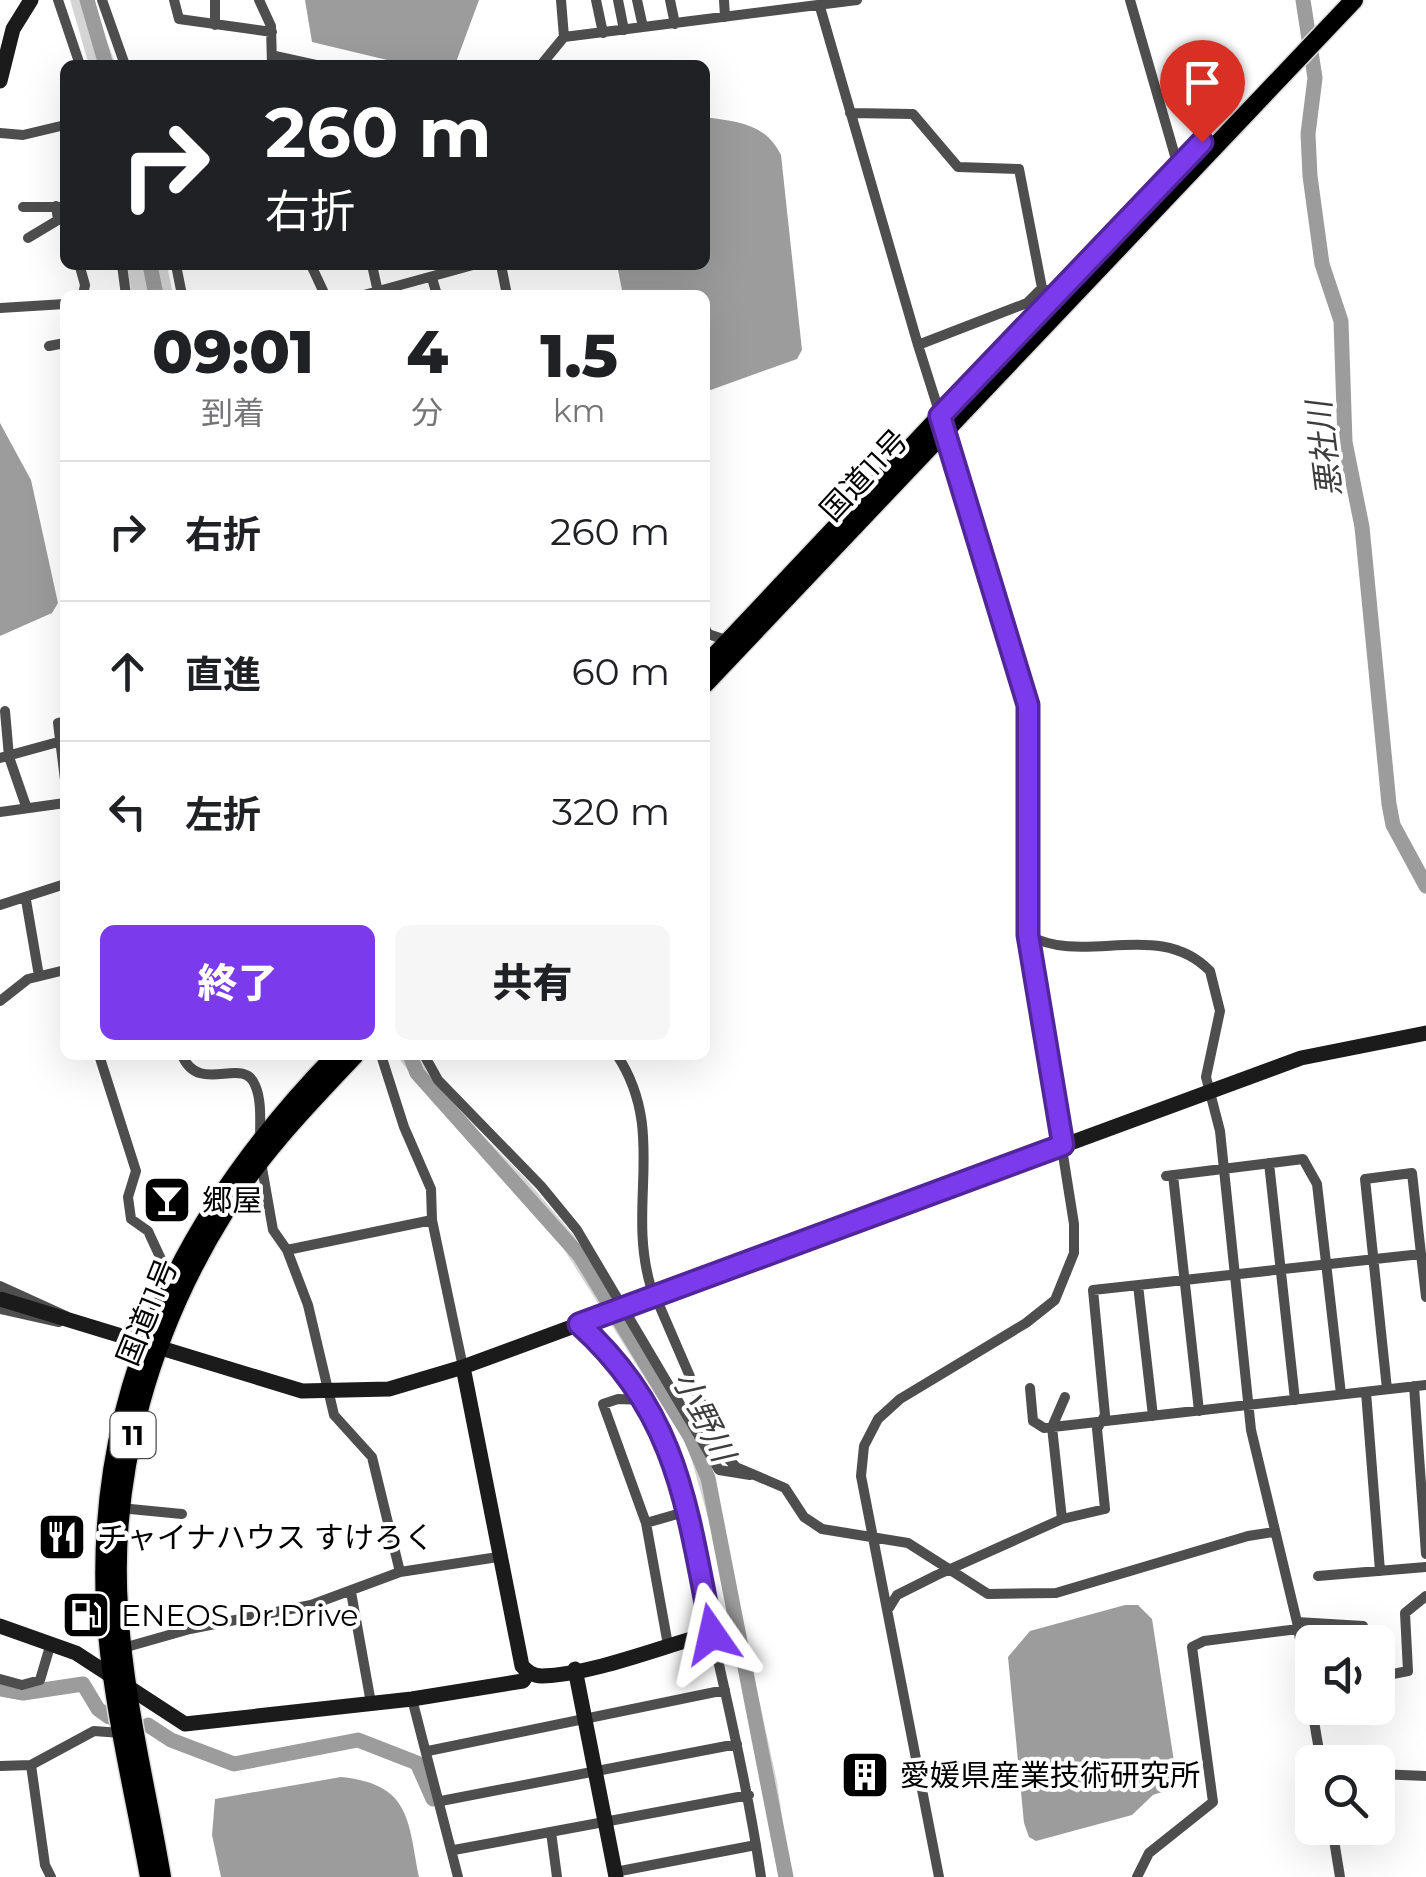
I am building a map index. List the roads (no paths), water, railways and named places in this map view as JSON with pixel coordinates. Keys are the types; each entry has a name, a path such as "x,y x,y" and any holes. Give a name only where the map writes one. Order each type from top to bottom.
{"highway":[{"name":"国道11号","path":"1316,31 1337,0"},
{"name":"国道11号","path":"710,677 736,642 942,423 1055,294 1180,174 1316,31 1354,0"},
{"name":"国道11号","path":"710,662 736,642"},
{"name":"国道11号","path":"149,1877 112,1676 105,1605 116,1507 151,1347 213,1203 260,1137 331,1060"},
{"name":"国道11号","path":"175,1286 261,1161 351,1060"},
{"name":"国道11号","path":"116,1507 119,1605 128,1689 162,1877"}],"street":[{"path":"0,81 13,29 31,0"},
{"path":"58,0 78,60"},
{"path":"102,0 123,60"},
{"path":"174,0 179,19 272,32"},
{"path":"215,0 215,26"},
{"path":"259,0 272,32 273,60"},
{"path":"545,60 564,37 561,0"},
{"path":"596,0 602,33"},
{"path":"618,0 624,30"},
{"path":"637,0 643,28"},
{"path":"670,0 675,24"},
{"path":"724,0 726,17"},
{"path":"564,37 857,0"},
{"path":"1130,0 1180,174"},
{"path":"811,4 850,113 1028,705 1028,935 1063,1145 1074,1254 1055,1300 1026,1323 900,1399 878,1419 864,1446 861,1476 940,1877"},
{"path":"850,113 913,114 958,168 1019,169 1055,294 918,344"},
{"path":"0,133 22,135 60,126"},
{"path":"24,207 60,207"},
{"path":"28,238 58,220 60,211"},
{"path":"384,290 433,273"},
{"path":"0,308 60,304"},
{"path":"50,346 60,344"},
{"path":"710,635 736,642"},
{"path":"5,710 4,757 26,806"},
{"path":"60,722 60,753"},
{"path":"4,757 58,742"},
{"path":"0,812 60,803"},
{"path":"0,904 26,900 60,886"},
{"path":"26,900 39,976"},
{"path":"1028,935 1052,948 1144,942 1210,970 1220,1026 1206,1059 1208,1090 1220,1131 1249,1405 1274,1532 1298,1625"},
{"path":"0,1000 39,976 60,971"},
{"path":"0,1298 277,1387 329,1393 389,1389 463,1367 1208,1090 1340,1048 1426,1033"},
{"path":"101,1060 136,1171 128,1197 130,1219 148,1232 175,1286"},
{"path":"184,1060 188,1068 199,1074 240,1073 256,1086 261,1161 273,1230 287,1250 308,1305 334,1416 372,1457 400,1572"},
{"path":"383,1060 434,1204 432,1220 522,1666 538,1677 712,1634"},
{"path":"427,1060 456,1102 541,1186 577,1230 719,1470 751,1475 785,1488 804,1517 822,1530 908,1542 988,1594 1056,1594 1274,1532"},
{"path":"621,1060 637,1090 646,1130 640,1220 642,1256 722,1454 751,1475"},
{"path":"1198,1410 1170,1175 1303,1159 1317,1184 1342,1394"},
{"path":"1269,1163 1295,1400"},
{"path":"1387,1389 1365,1179 1412,1173 1426,1297"},
{"path":"287,1250 432,1220"},
{"path":"889,1609 896,1595 1062,1518 1105,1509 1097,1428 1105,1415 1093,1290 1422,1254"},
{"path":"1138,1285 1153,1416"},
{"path":"0,1286 51,1305 75,1322"},
{"path":"0,1309 47,1322 75,1322"},
{"path":"579,1324 620,1366 665,1436 688,1511 749,1795 761,1877"},
{"path":"1030,1388 1034,1421 1052,1427 1420,1386 1426,1554"},
{"path":"1366,1392 1380,1571"},
{"path":"1062,1518 1052,1427 1065,1397"},
{"path":"643,1400 618,1399 603,1404 646,1523 668,1645"},
{"path":"116,1507 182,1514"},
{"path":"646,1523 688,1511"},
{"path":"123,1648 351,1592 400,1572 498,1557"},
{"path":"1318,1576 1426,1567"},
{"path":"351,1592 371,1703"},
{"path":"1395,1673 1408,1670 1406,1613 1426,1596"},
{"path":"0,1626 52,1642 185,1724 412,1699 523,1681 528,1672"},
{"path":"1137,1877 1149,1853 1213,1802 1192,1647 1204,1641 1295,1626"},
{"path":"0,1679 22,1686 40,1680 52,1642"},
{"path":"575,1670 616,1874 756,1845"},
{"path":"428,1751 725,1690"},
{"path":"412,1699 458,1877"},
{"path":"0,1766 31,1765 94,1731 123,1733"},
{"path":"441,1801 737,1744"},
{"path":"31,1765 45,1865 51,1877"},
{"path":"1395,1775 1426,1776"},
{"path":"454,1850 749,1795"},
{"path":"550,1832 556,1877"},
{"path":"1335,1845 1340,1877"}],"waterway":[{"name":"小野川","path":"87,0 105,60"},
{"name":"悪社川","path":"1303,0 1315,78 1308,134 1310,176 1322,264 1341,321 1345,442 1362,527 1389,804 1393,825 1426,886"},
{"name":"小野川","path":"151,270 155,290"},
{"name":"小野川","path":"412,1060 417,1073 580,1256 690,1436 708,1478 786,1877"},
{"path":"0,1689 23,1693 83,1684 98,1709 109,1717"},
{"path":"148,1725 171,1740 234,1764 358,1740 417,1763 433,1799"}],"place":[{"name":"郷屋","path":"167,1200"},
{"name":"チャイナハウス すけろく","path":"62,1537"},
{"name":"ENEOS Dr.Drive","path":"86,1615"},
{"name":"愛媛県産業技術研究所","path":"865,1775"}]}
